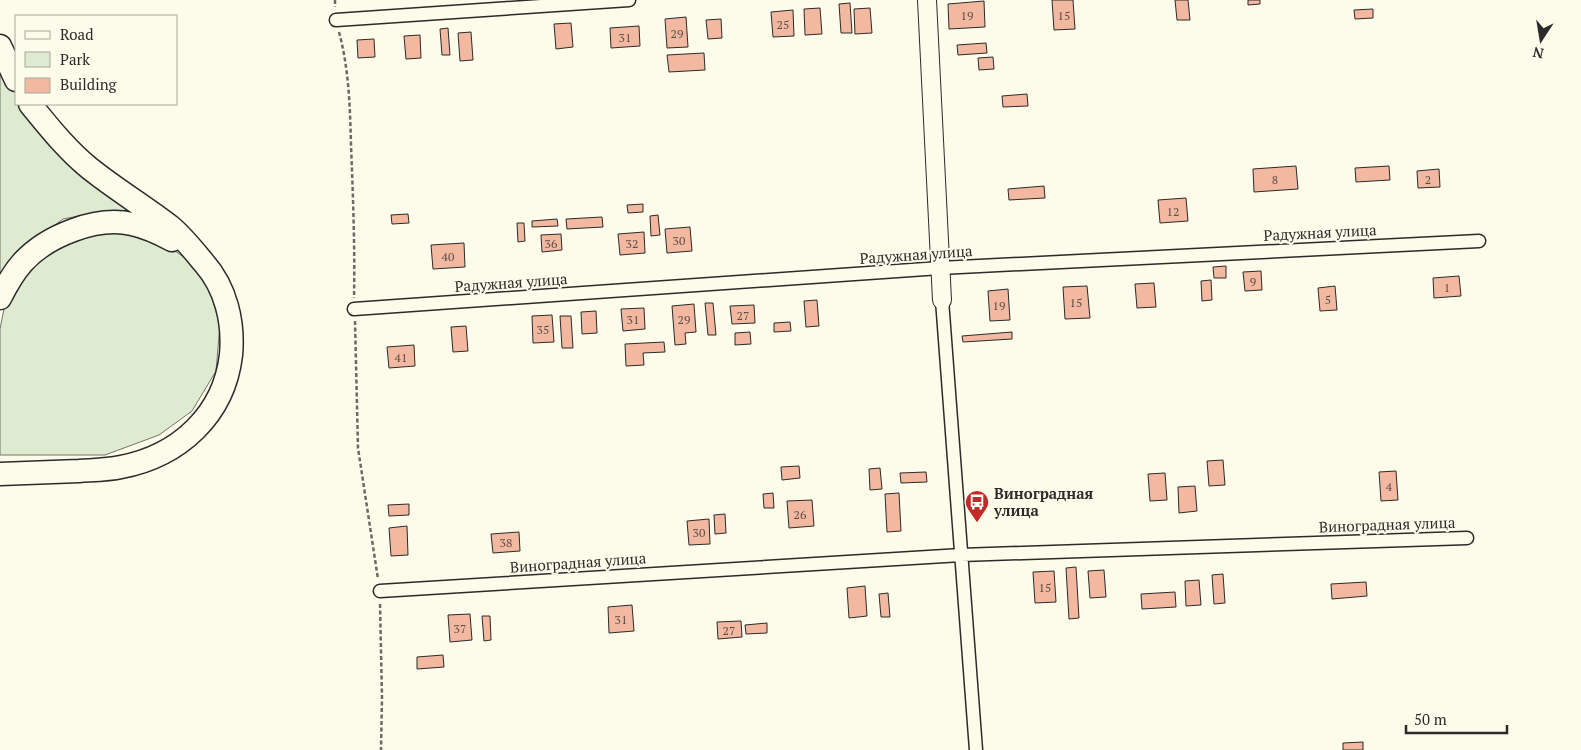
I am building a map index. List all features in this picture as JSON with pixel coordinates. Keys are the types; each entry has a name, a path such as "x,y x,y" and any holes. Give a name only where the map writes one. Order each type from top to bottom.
{"highway":[{"path":"0,46 15,78"},
{"path":"0,474 120,467 146,461 170,449 204,422 216,403 225,382 230,362 232,340 230,319 215,277 192,250 172,228 87,166 57,138 31,105"},
{"path":"0,298 10,279 23,262 40,247 62,235 83,227 108,222 131,224 156,232 192,250"}],"street":[{"path":"336,20 629,0"},
{"path":"927,0 942,300 976,750"},
{"name":"Радужная улица","path":"354,309 940,268 1480,241"},
{"name":"Виноградная улица","path":"380,591 961,555 1468,538"}],"path":[{"path":"335,0 336,20 345,54 349,98 355,235 354,309 357,354 358,448 380,591 381,750"}],"green space":[{"path":"0,60 15,90 15,105 26,105 139,211 106,211 63,219 18,253 0,282"},
{"path":"127,231 161,241 185,258 208,286 220,324 216,371 192,411 159,435 105,455 0,455 0,329 6,299 30,263 92,232"}],"building":[{"path":"1052,0 1073,0 1075,29 1054,30"},
{"path":"1175,0 1188,0 1190,20 1177,20"},
{"path":"1248,0 1260,0 1260,4 1248,5"},
{"path":"984,1 985,27 949,29 948,4"},
{"path":"850,3 852,33 841,33 839,4"},
{"path":"820,8 822,34 805,35 804,9"},
{"path":"870,8 872,33 855,34 854,9"},
{"path":"1373,9 1373,18 1355,19 1354,10"},
{"path":"793,10 794,36 773,37 771,12"},
{"path":"686,17 688,47 667,48 665,19"},
{"path":"721,19 722,38 708,39 706,20"},
{"path":"571,23 573,47 556,49 554,24"},
{"path":"639,26 640,46 611,48 610,28"},
{"path":"448,28 450,55 442,55 440,29"},
{"path":"471,32 473,60 460,61 458,33"},
{"path":"420,35 421,58 406,59 404,36"},
{"path":"374,39 375,57 358,58 357,40"},
{"path":"986,43 987,53 958,55 957,45"},
{"path":"704,53 705,70 669,72 667,55"},
{"path":"993,57 994,69 979,70 978,58"},
{"path":"1027,94 1028,106 1003,107 1002,96"},
{"path":"1296,166 1298,189 1254,192 1253,169"},
{"path":"1389,166 1390,180 1356,182 1355,168"},
{"path":"1439,169 1440,187 1418,188 1417,171"},
{"path":"1044,186 1045,198 1009,200 1008,189"},
{"path":"1186,198 1188,221 1160,223 1158,200"},
{"path":"643,204 643,212 628,213 627,205"},
{"path":"408,214 409,223 392,224 391,215"},
{"path":"658,215 660,235 651,236 650,216"},
{"path":"602,217 603,227 567,229 566,219"},
{"path":"557,219 558,226 532,227 532,221"},
{"path":"517,223 524,223 525,241 518,242"},
{"path":"690,227 692,251 667,253 665,229"},
{"path":"644,232 645,253 620,255 618,234"},
{"path":"561,234 562,250 542,252 541,235"},
{"path":"464,243 465,267 433,269 431,245"},
{"path":"1226,266 1226,278 1214,278 1213,267"},
{"path":"1261,271 1262,290 1245,291 1243,272"},
{"path":"1459,276 1461,296 1434,298 1433,278"},
{"path":"1211,280 1212,300 1202,301 1201,281"},
{"path":"1154,283 1156,307 1137,308 1135,284"},
{"path":"1087,286 1090,318 1065,319 1063,287"},
{"path":"1335,286 1337,310 1320,311 1318,288"},
{"path":"1008,289 1010,320 990,321 988,291"},
{"path":"817,300 819,326 806,327 804,301"},
{"path":"705,303 713,303 716,335 708,335"},
{"path":"694,304 696,332 685,333 686,344 675,345 672,306"},
{"path":"754,305 755,323 732,324 730,306"},
{"path":"644,308 645,329 623,331 621,309"},
{"path":"596,311 597,333 582,334 581,312"},
{"path":"552,315 554,342 533,343 532,316"},
{"path":"560,316 571,316 573,348 562,348"},
{"path":"790,322 791,331 774,332 774,323"},
{"path":"466,326 468,351 453,352 451,327"},
{"path":"750,332 751,344 735,345 735,333"},
{"path":"1012,332 1012,339 963,342 962,336"},
{"path":"664,342 665,352 643,353 644,365 626,366 625,344"},
{"path":"414,345 415,366 389,368 387,347"},
{"path":"1223,460 1225,485 1209,486 1207,461"},
{"path":"799,466 800,478 782,480 781,467"},
{"path":"880,468 882,489 870,490 869,469"},
{"path":"1396,471 1398,500 1381,501 1379,472"},
{"path":"926,472 927,482 901,483 900,473"},
{"path":"1165,473 1167,500 1150,501 1148,474"},
{"path":"1195,486 1197,511 1179,513 1178,487"},
{"path":"773,493 774,508 764,508 763,494"},
{"path":"899,493 901,531 887,532 885,494"},
{"path":"812,500 814,526 789,528 787,501"},
{"path":"409,504 409,515 389,516 388,505"},
{"path":"725,514 726,533 715,534 714,515"},
{"path":"709,519 710,544 689,545 687,521"},
{"path":"407,526 408,555 391,556 389,528"},
{"path":"519,532 520,551 493,553 491,534"},
{"path":"1076,567 1079,618 1069,619 1066,568"},
{"path":"1104,570 1106,597 1090,598 1088,571"},
{"path":"1054,571 1056,602 1035,603 1033,572"},
{"path":"1223,574 1225,603 1214,604 1212,575"},
{"path":"1199,580 1201,605 1186,606 1185,581"},
{"path":"1366,582 1367,596 1332,599 1331,584"},
{"path":"865,586 867,616 849,618 847,588"},
{"path":"1175,592 1176,607 1142,609 1141,594"},
{"path":"888,593 890,617 881,617 879,594"},
{"path":"632,605 634,631 609,633 608,607"},
{"path":"470,614 472,640 450,642 448,615"},
{"path":"482,616 490,616 491,640 484,641"},
{"path":"741,621 742,637 718,639 717,622"},
{"path":"767,623 767,633 746,634 745,625"},
{"path":"443,655 444,667 417,669 417,657"},
{"path":"1363,742 1363,750 1343,750 1343,743"}],"place":[{"name":"Виноградная улица","path":"977,523"}]}
